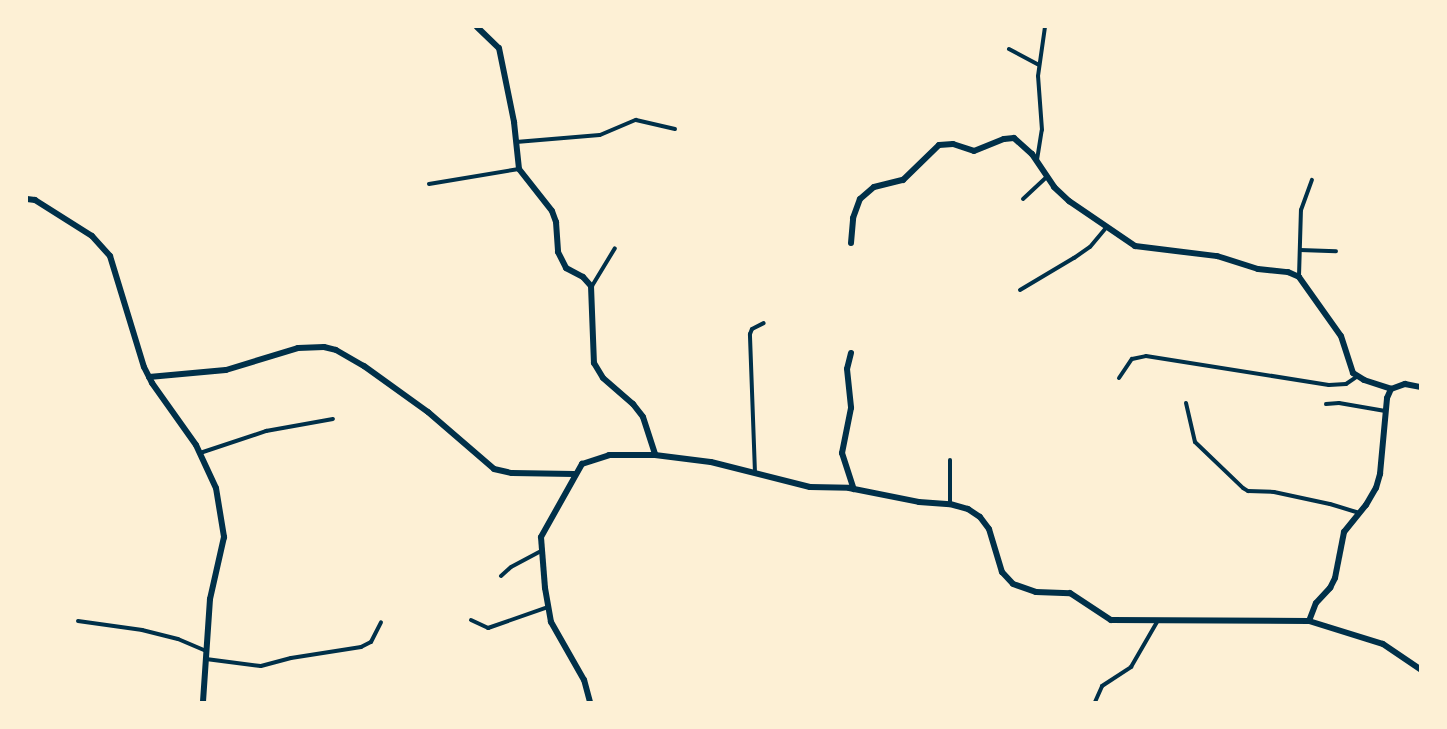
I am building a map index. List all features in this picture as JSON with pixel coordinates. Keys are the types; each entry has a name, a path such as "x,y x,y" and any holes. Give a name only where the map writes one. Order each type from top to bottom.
{"street":[{"path":"477,27 499,48 519,169 552,211 558,252 566,268 583,277 591,286 594,363 603,378 633,404 643,417 655,455"},
{"path":"851,243 853,218 865,193 874,187 903,180 939,145 953,144 974,151 1004,139 1014,138 1022,143 1047,177 1069,201 1107,228 1141,248 1216,256 1258,269 1288,272 1299,278 1341,336 1350,366 1358,376 1391,389 1405,384 1420,387"},
{"path":"27,199 35,200 92,236 110,256 137,351 149,377 200,453 216,488 224,537 210,599 203,702"},
{"path":"149,377 226,370 298,348 324,347 346,355 364,366 446,426 494,469 512,473 574,474"},
{"path":"851,352 847,369 851,408 842,453 854,489"},
{"path":"1309,621 1316,603 1330,588 1344,532 1372,496 1380,474 1386,411 1391,389"},
{"path":"590,702 584,680 551,622 542,551 544,530 574,474 582,464 590,459 609,456 655,455 711,462 810,487 854,489 919,502 950,504 968,509 985,523 1002,572 1013,584 1036,591 1070,593 1099,613 1118,622 1309,621 1383,644 1420,669"}],"lane":[{"path":"1037,162 1042,130 1039,65 1045,27"},
{"path":"1009,49 1039,65"},
{"path":"515,142 600,135 636,120 675,129"},
{"path":"429,184 519,169"},
{"path":"1023,199 1047,177"},
{"path":"1299,278 1302,201 1312,180"},
{"path":"1020,290 1090,247 1107,228"},
{"path":"591,286 615,248"},
{"path":"1300,250 1336,251"},
{"path":"755,472 750,334 752,328 764,324"},
{"path":"1119,378 1132,359 1146,356 1329,385 1346,384 1358,376"},
{"path":"1186,403 1195,442 1243,488 1248,491 1274,492 1330,504 1359,513"},
{"path":"1326,404 1339,403 1386,411"},
{"path":"200,453 279,428 333,419"},
{"path":"950,460 950,504"},
{"path":"501,576 516,564 542,551"},
{"path":"471,620 488,628 548,608"},
{"path":"78,621 142,630 178,639 206,655 261,666 291,658 361,647 371,642 381,622"},
{"path":"1095,702 1102,686 1131,667 1157,622"}]}
